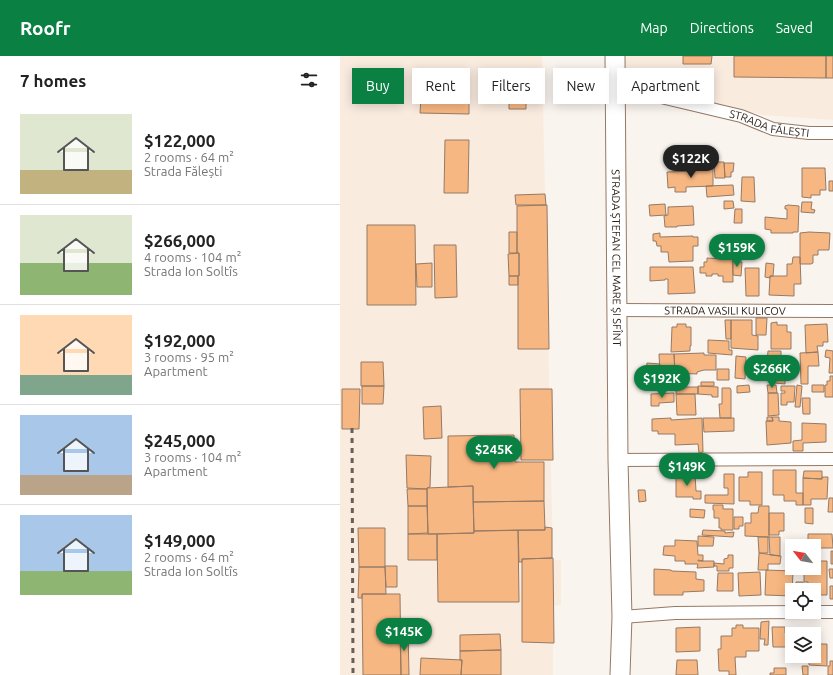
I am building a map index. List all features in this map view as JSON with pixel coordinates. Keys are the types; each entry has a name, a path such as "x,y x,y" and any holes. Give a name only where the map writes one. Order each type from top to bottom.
{"main road":[{"name":"STRADA ȘTEFAN CEL MARE ȘI SFÎNT","path":"615,56 618,460 622,616 620,675"}],"street":[{"name":"STRADA FĂLEȘTI","path":"615,83 644,93 742,116 773,129 810,133 833,133"},
{"name":"STRADA VASILI KULICOV","path":"618,310 833,311"},
{"path":"618,460 833,459"},
{"path":"622,616 785,612"},
{"path":"821,612 833,612"}],"shaded area":[{"path":"340,56 542,56 542,68 478,68 478,104 543,104 553,560 561,560 561,605 553,606 553,675 340,675"},
{"path":"614,56 833,56 833,120 763,115 712,104 714,104 714,68 617,68 617,83 615,83"}],"building":[{"path":"683,56 712,56 711,64 683,64"},
{"path":"734,56 826,56 826,78 734,77"},
{"path":"826,56 833,56 833,78 826,78"},
{"path":"421,104 469,104 469,114 420,113"},
{"path":"509,104 526,104 526,109 509,109"},
{"path":"445,140 469,140 468,193 444,193"},
{"path":"714,162 724,162 725,178 715,178"},
{"path":"724,163 734,163 731,177 725,177"},
{"path":"713,166 713,186 686,187 686,192 675,192 675,187 668,188 667,172 696,171 696,167"},
{"path":"802,168 825,168 826,190 820,190 820,195 811,195 811,198 802,197"},
{"path":"742,177 754,177 755,202 741,201"},
{"path":"829,181 833,181 833,191 829,191"},
{"path":"733,185 734,195 707,197 706,186"},
{"path":"545,194 546,205 516,205 515,195"},
{"path":"724,201 733,201 734,208 724,209"},
{"path":"802,202 812,202 811,209 815,210 814,213 801,212"},
{"path":"665,204 666,215 650,216 649,205"},
{"path":"547,205 549,349 518,349 519,253 517,253 517,206"},
{"path":"693,206 694,225 665,227 664,216 668,215 668,207"},
{"path":"785,206 799,206 798,232 771,233 771,230 765,229 765,217 787,219 787,209 785,209"},
{"path":"735,209 742,209 742,223 734,223"},
{"path":"367,225 415,225 416,305 367,305"},
{"path":"509,232 517,232 517,253 509,253"},
{"path":"660,233 660,237 698,237 698,246 693,246 693,261 669,262 668,252 661,252 661,246 657,246 656,241 653,241 653,234"},
{"path":"800,233 830,233 829,250 818,250 818,255 813,255 813,263 811,264 800,264"},
{"path":"724,235 732,235 733,282 723,282 723,276 718,276 718,274 706,276 706,273 700,273 700,267 704,267 704,262 707,262 707,258 725,259"},
{"path":"434,245 456,245 457,297 435,298"},
{"path":"519,253 519,276 509,276 508,254"},
{"path":"793,257 800,257 801,284 794,284 794,296 769,295 770,276 787,276 787,264 792,264"},
{"path":"733,259 739,260 738,262 742,262 741,276 733,275"},
{"path":"432,263 432,287 417,287 416,264"},
{"path":"766,263 774,264 773,276 770,276 770,278 765,277"},
{"path":"650,267 693,267 695,293 668,294 668,279 650,281"},
{"path":"745,268 759,268 759,296 746,296"},
{"path":"509,276 518,276 518,285 509,285"},
{"path":"756,318 767,318 766,335 756,335"},
{"path":"725,320 731,320 731,339 726,339"},
{"path":"731,320 752,320 752,335 758,336 758,350 731,348"},
{"path":"777,322 777,325 787,325 787,332 791,332 791,349 771,349 771,323"},
{"path":"677,324 686,324 686,327 691,327 690,351 671,352 672,327 677,327"},
{"path":"827,324 828,342 823,342 823,346 817,346 818,352 806,353 805,325"},
{"path":"708,340 729,341 729,350 732,350 732,355 708,353"},
{"path":"826,350 833,351 833,373 829,373 830,358 825,357"},
{"path":"768,351 781,351 781,368 775,368 775,375 766,375"},
{"path":"818,352 819,366 808,366 808,384 801,384 800,353"},
{"path":"704,353 704,355 716,355 716,370 704,370 697,372 697,374 675,373 674,354"},
{"path":"659,354 674,354 675,373 660,374"},
{"path":"736,356 746,357 745,379 735,378"},
{"path":"361,362 383,362 384,386 361,386"},
{"path":"647,363 660,364 660,373 646,373"},
{"path":"717,369 729,369 729,380 717,380"},
{"path":"779,373 785,373 785,384 775,383 775,376 779,376"},
{"path":"830,376 833,376 833,397 825,397 825,385 827,385 827,381 830,381"},
{"path":"701,382 714,382 714,386 701,386"},
{"path":"749,385 750,392 737,393 737,386"},
{"path":"767,385 776,385 777,393 768,393"},
{"path":"797,385 802,386 800,407 795,407"},
{"path":"812,385 824,385 824,392 812,392"},
{"path":"362,386 384,386 383,404 362,404"},
{"path":"698,386 718,387 718,397 698,394"},
{"path":"781,386 795,386 794,402 787,402 787,405 781,405 781,393 785,393 785,391 781,391"},
{"path":"676,387 698,387 698,394 676,394"},
{"path":"722,388 730,388 731,390 731,418 720,418 719,404 722,404"},
{"path":"342,389 360,389 359,429 342,429"},
{"path":"520,389 552,389 553,460 521,460"},
{"path":"674,393 674,402 659,403 659,406 651,406 651,394"},
{"path":"768,393 778,393 779,415 768,416"},
{"path":"676,394 695,394 696,415 677,415"},
{"path":"802,398 810,398 810,414 803,414"},
{"path":"441,406 442,438 424,439 423,407"},
{"path":"767,417 772,417 773,421 767,421"},
{"path":"772,417 779,417 779,421 791,422 791,443 767,445 766,421 773,421"},
{"path":"671,418 671,420 702,418 703,452 699,453 698,444 675,445 675,434 658,434 658,431 652,431 652,419"},
{"path":"703,418 734,418 734,431 704,432"},
{"path":"802,423 826,424 826,442 803,443 803,451 793,451 793,441 802,440"},
{"path":"514,435 515,462 544,462 544,501 473,502 473,486 448,487 448,436"},
{"path":"406,455 431,456 430,487 427,489 407,488"},
{"path":"773,470 796,470 796,493 803,493 803,505 796,505 796,501 784,501 784,495 773,495"},
{"path":"804,471 822,471 822,479 803,478"},
{"path":"748,472 762,472 762,505 750,505 750,501 739,501 739,477 748,477"},
{"path":"676,474 695,474 696,491 701,491 701,499 693,499 693,497 676,497"},
{"path":"724,474 734,474 734,504 705,503 705,495 728,495 728,488 724,488"},
{"path":"822,477 828,477 827,499 811,499 811,505 803,505 803,478 822,479"},
{"path":"473,486 474,533 428,534 427,488"},
{"path":"407,489 427,489 427,506 408,506"},
{"path":"638,490 645,490 646,501 639,502"},
{"path":"829,498 833,498 833,512 828,512"},
{"path":"544,501 545,530 474,531 473,502"},
{"path":"713,505 723,505 723,509 733,509 733,530 721,530 721,528 719,528 719,518 714,518"},
{"path":"408,506 427,506 428,533 408,534"},
{"path":"759,506 769,506 769,537 745,536 745,523 751,523 751,513 758,513"},
{"path":"805,508 813,508 813,524 805,523"},
{"path":"690,509 705,510 704,518 690,517"},
{"path":"769,513 784,513 784,531 779,531 779,535 769,535"},
{"path":"734,517 743,517 743,526 739,526 739,529 734,529"},
{"path":"545,527 552,528 552,558 522,559 522,562 519,562 518,530 545,530"},
{"path":"358,528 385,528 385,567 359,567"},
{"path":"518,530 519,602 438,602 437,534"},
{"path":"703,530 725,531 725,533 734,532 733,537 702,535"},
{"path":"408,534 437,534 437,560 408,560"},
{"path":"808,534 832,534 833,548 821,548 821,539 808,539"},
{"path":"698,536 714,537 713,546 698,546"},
{"path":"758,537 768,537 768,553 759,553"},
{"path":"769,537 780,537 780,556 770,555"},
{"path":"675,540 697,541 698,555 703,555 703,561 714,561 714,567 697,568 698,564 685,564 685,561 675,561 675,556 663,555 664,546 675,546"},
{"path":"831,551 833,551 833,564 831,564"},
{"path":"759,553 781,556 780,564 768,564 768,570 758,570"},
{"path":"728,555 733,555 733,568 729,568 729,571 717,571 717,566 714,566 714,563 724,564 724,559 728,558"},
{"path":"553,558 554,643 522,642 522,559"},
{"path":"821,561 827,561 827,595 821,595 821,583 804,582 804,575 821,575"},
{"path":"385,566 397,566 397,587 386,587"},
{"path":"359,567 385,567 386,594 362,594 362,598 358,598"},
{"path":"654,569 696,572 696,579 704,580 704,591 683,592 683,595 654,595"},
{"path":"829,569 833,569 833,578 830,578"},
{"path":"766,570 785,571 785,575 793,575 793,583 785,583 785,596 765,595"},
{"path":"760,572 761,595 739,596 738,573"},
{"path":"718,573 733,573 733,591 717,591"},
{"path":"830,586 833,586 833,599 830,599"},
{"path":"362,594 400,594 401,675 363,675"},
{"path":"769,621 768,645 764,645 765,639 760,639 761,622"},
{"path":"736,625 743,625 743,628 759,628 759,651 746,651 746,657 735,657 736,675 729,675 729,671 719,671 718,649 721,649 721,636 732,636 732,628 736,628"},
{"path":"700,627 700,651 676,652 676,628"},
{"path":"772,627 785,627 785,647 773,647"},
{"path":"400,630 408,630 409,675 401,675"},
{"path":"500,634 501,650 460,651 460,635"},
{"path":"821,644 827,644 827,666 809,665 809,663 821,663"},
{"path":"501,650 501,675 461,675 462,660 460,660 460,651"},
{"path":"421,658 462,660 461,675 420,675"},
{"path":"677,660 697,660 698,675 676,675"},
{"path":"830,661 833,661 833,675 828,675 828,666 830,666"},
{"path":"802,666 808,666 808,675 803,675"},
{"path":"774,668 786,668 786,675 770,675 770,673 774,673"}],"railway":[{"path":"352,428 353,675"}]}
